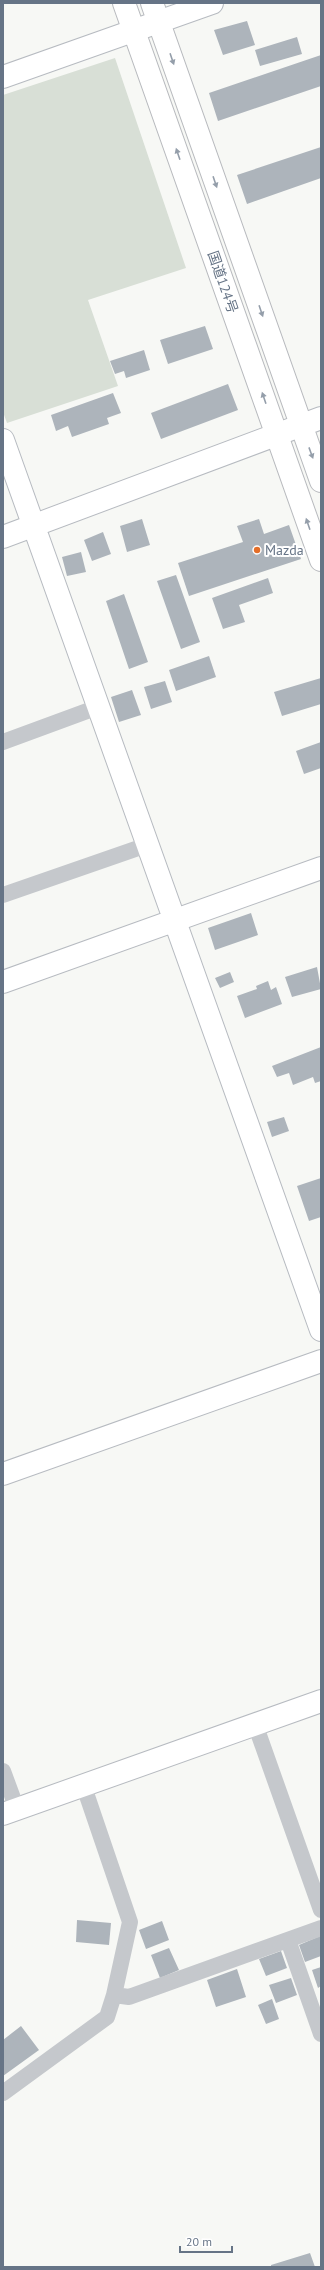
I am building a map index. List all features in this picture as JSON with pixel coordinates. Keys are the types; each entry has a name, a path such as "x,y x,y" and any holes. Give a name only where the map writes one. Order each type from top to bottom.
{"main road":[{"name":"国道124号","path":"124,3 321,560"},
{"path":"3,77 134,30 155,13 212,3"},
{"name":"国道124号","path":"155,13 321,481"},
{"path":"3,537 321,418"},
{"path":"3,440 321,1330"},
{"path":"3,982 321,868"},
{"path":"3,1474 321,1361"},
{"path":"10,1812 84,1784 321,1701"}],"street":[{"path":"3,742 98,707"},
{"path":"3,895 147,845"},
{"path":"255,1724 321,1910"},
{"path":"3,1771 10,1812"},
{"path":"3,2093 107,2017 114,1994 130,1922 84,1784"},
{"path":"114,1994 129,1997 321,1928"},
{"path":"288,1940 321,2034"}],"shaded area":[{"path":"115,58 186,268 88,300 118,386 7,423 3,412 3,95"}],"building":[{"path":"247,21 255,45 223,55 214,30"},
{"path":"297,37 302,54 260,66 255,50"},
{"path":"321,55 321,86 218,121 209,93"},
{"path":"321,147 321,178 247,204 237,175"},
{"path":"205,326 213,349 168,364 160,340"},
{"path":"144,350 150,370 126,378 124,371 115,374 110,361"},
{"path":"228,384 238,410 161,439 151,413"},
{"path":"113,393 121,413 107,418 109,424 72,437 68,426 56,431 51,415"},
{"path":"142,519 150,545 127,552 120,526"},
{"name":"Mazda","path":"259,519 264,534 289,525 301,559 189,596 178,563 243,542 237,526"},
{"path":"103,532 111,554 92,561 84,540"},
{"path":"81,552 86,572 67,576 62,557"},
{"path":"176,575 200,642 181,649 157,581"},
{"path":"268,578 273,593 239,605 245,622 223,629 212,598"},
{"path":"124,594 148,662 129,669 106,601"},
{"path":"209,656 216,677 176,691 169,670"},
{"path":"321,678 321,704 282,716 274,692"},
{"path":"165,681 172,702 151,709 144,687"},
{"path":"132,690 141,715 119,722 111,697"},
{"path":"321,742 321,768 304,774 296,751"},
{"path":"251,913 258,935 215,950 208,928"},
{"path":"317,967 321,989 292,997 285,977"},
{"path":"230,972 234,982 220,988 215,978"},
{"path":"268,981 271,990 276,987 282,1004 245,1018 237,996 257,989 256,986"},
{"path":"321,1047 321,1081 315,1083 313,1077 293,1085 289,1073 277,1077 272,1066"},
{"path":"284,1117 289,1131 272,1137 267,1122"},
{"path":"321,1178 321,1217 309,1221 297,1186"},
{"path":"77,1920 111,1923 109,1945 76,1942"},
{"path":"162,1921 169,1940 146,1949 139,1930"},
{"path":"320,1936 321,1956 305,1962 299,1945"},
{"path":"169,1948 179,1970 160,1978 151,1955"},
{"path":"281,1951 287,1968 266,1976 259,1959"},
{"path":"321,1967 321,1986 318,1988 312,1970"},
{"path":"237,1969 246,1997 216,2007 207,1980"},
{"path":"291,1978 297,1995 276,2003 269,1985"},
{"path":"272,1999 279,2019 266,2024 258,2005"},
{"path":"21,2026 39,2050 3,2076 3,2040"},
{"path":"310,2253 315,2267 271,2267 271,2265"}],"place":[{"name":"Mazda","path":"257,550"}]}
